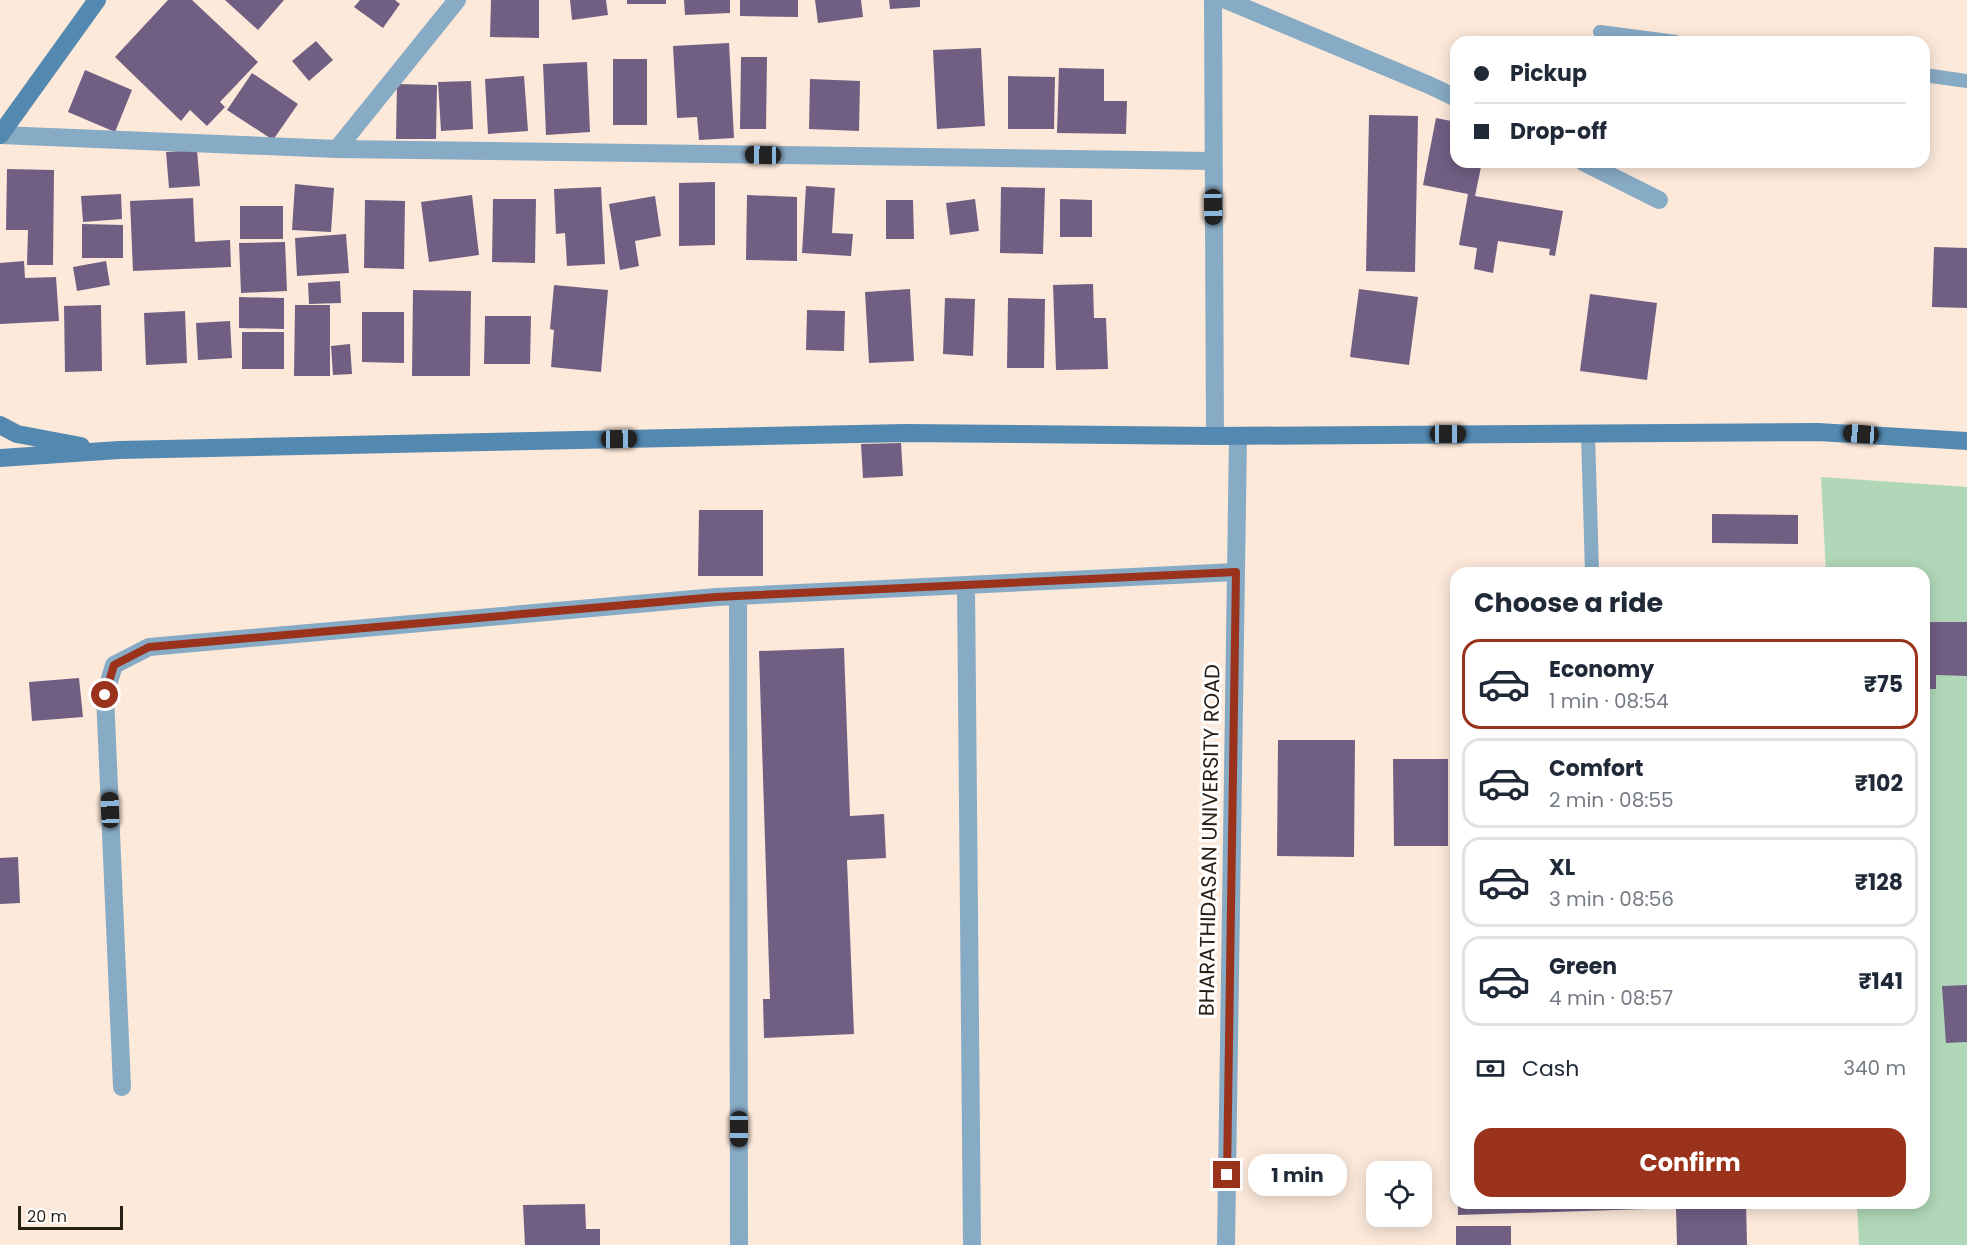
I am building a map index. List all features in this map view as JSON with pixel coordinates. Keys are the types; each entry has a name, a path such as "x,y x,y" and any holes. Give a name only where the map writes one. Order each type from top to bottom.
{"main road":[{"path":"0,135 97,0"},
{"path":"0,425 17,434 106,451"},
{"path":"0,458 106,451 905,433 1215,436 1818,432 1967,441"}],"street":[{"path":"337,149 457,0"},
{"path":"1213,0 1215,436"},
{"path":"1226,0 1450,95"},
{"path":"0,135 337,149 1212,161"},
{"path":"1596,168 1659,200"},
{"name":"BHARATHIDASAN UNIVERSITY ROAD","path":"1226,1245 1238,435"},
{"path":"122,1087 105,695 114,665 149,647 738,596 1236,572"},
{"path":"966,585 972,1245"},
{"path":"738,596 739,1245"}],"lane":[{"path":"1600,32 1630,36"},
{"path":"1930,76 1967,81"},
{"path":"1588,433 1592,567"}],"green space":[{"path":"1821,477 1967,487 1967,1245 1859,1245 1857,1209 1930,1209 1930,567 1826,567"}],"building":[{"path":"168,0 192,0 258,62 220,102 225,107 207,126 190,110 181,121 115,57"},
{"path":"225,0 284,0 258,30"},
{"path":"360,0 395,0 400,4 383,28 354,7"},
{"path":"491,0 539,0 539,38 490,37"},
{"path":"570,0 606,0 608,15 572,20"},
{"path":"627,0 666,0 666,4 627,4"},
{"path":"684,0 730,0 730,13 685,15"},
{"path":"740,0 798,0 798,17 740,16"},
{"path":"815,0 861,0 863,17 818,23"},
{"path":"889,0 920,0 920,7 890,9"},
{"path":"316,41 333,60 309,81 292,61"},
{"path":"729,43 734,138 699,140 697,117 677,118 673,46"},
{"path":"981,48 985,126 937,129 933,50"},
{"path":"741,57 767,57 766,129 740,129"},
{"path":"613,59 647,59 647,125 613,125"},
{"path":"587,62 590,132 546,135 543,64"},
{"path":"1059,68 1104,69 1104,101 1127,101 1126,134 1057,133"},
{"path":"85,70 132,90 115,132 68,112"},
{"path":"252,73 298,104 273,140 227,110"},
{"path":"524,76 528,131 488,134 485,79"},
{"path":"1008,76 1055,77 1054,129 1008,129"},
{"path":"810,79 860,81 859,131 809,129"},
{"path":"471,81 473,129 441,131 438,82"},
{"path":"397,84 437,85 436,139 396,139"},
{"path":"1369,115 1418,116 1415,272 1366,271"},
{"path":"1436,118 1450,121 1450,168 1481,168 1475,196 1563,211 1555,256 1549,255 1550,249 1498,241 1493,273 1474,269 1477,248 1459,245 1468,194 1423,185"},
{"path":"197,150 200,186 169,188 166,152"},
{"path":"7,169 54,170 53,265 27,265 28,230 6,230"},
{"path":"715,182 715,245 679,246 679,183"},
{"path":"295,184 334,188 331,232 292,230"},
{"path":"806,186 835,188 832,233 853,234 851,256 802,253"},
{"path":"601,187 605,264 567,266 565,233 556,234 554,189"},
{"path":"1001,187 1045,188 1043,254 1000,253"},
{"path":"121,194 122,219 83,222 81,196"},
{"path":"472,195 479,255 429,262 421,202"},
{"path":"747,195 797,197 797,261 746,260"},
{"path":"655,196 661,236 635,241 639,266 620,270 609,204"},
{"path":"193,198 195,242 230,240 231,267 133,271 130,201"},
{"path":"493,199 536,199 535,263 492,262"},
{"path":"975,199 979,231 950,235 946,203"},
{"path":"1060,199 1092,200 1092,237 1060,237"},
{"path":"365,200 405,201 404,269 364,268"},
{"path":"886,200 913,200 914,239 886,239"},
{"path":"240,206 283,206 283,239 240,239"},
{"path":"82,224 123,225 123,258 82,258"},
{"path":"346,234 349,273 297,276 295,238"},
{"path":"285,242 287,291 241,293 239,243"},
{"path":"1934,247 1967,248 1967,308 1932,307"},
{"path":"24,261 25,278 56,277 59,321 0,324 0,263"},
{"path":"106,261 110,285 77,291 73,267"},
{"path":"340,281 341,303 309,304 308,283"},
{"path":"1093,284 1094,318 1106,318 1108,369 1056,370 1053,285"},
{"path":"554,285 608,290 601,372 551,367 554,330 550,329"},
{"path":"910,289 914,361 869,363 865,292"},
{"path":"1359,289 1418,297 1409,365 1350,357"},
{"path":"413,290 471,291 470,376 412,376"},
{"path":"1590,294 1657,303 1647,380 1580,371"},
{"path":"239,297 284,298 284,329 239,328"},
{"path":"945,298 975,299 973,356 943,354"},
{"path":"1008,298 1045,299 1044,368 1007,368"},
{"path":"101,305 102,371 65,372 64,306"},
{"path":"295,305 330,305 330,376 294,376"},
{"path":"807,310 845,311 844,351 806,350"},
{"path":"185,311 187,363 146,365 144,313"},
{"path":"362,312 404,312 404,363 362,362"},
{"path":"485,316 531,316 530,364 484,364"},
{"path":"230,321 232,358 198,360 196,323"},
{"path":"242,332 284,332 284,369 242,369"},
{"path":"350,344 352,374 333,375 331,346"},
{"path":"901,443 903,476 863,478 861,444"},
{"path":"699,510 763,510 763,576 698,576"},
{"path":"1712,514 1798,515 1798,544 1712,543"},
{"path":"1930,622 1967,622 1967,676 1936,675 1936,689 1930,689"},
{"path":"844,648 850,816 884,814 886,858 847,860 854,1034 764,1038 763,999 770,999 759,651"},
{"path":"79,678 83,717 32,721 29,682"},
{"path":"1278,740 1355,740 1354,857 1277,856"},
{"path":"1393,759 1448,759 1448,846 1394,846"},
{"path":"18,857 20,903 0,904 0,858"},
{"path":"1967,985 1967,1042 1946,1043 1942,986"},
{"path":"585,1204 586,1229 600,1229 600,1245 525,1245 523,1205"},
{"path":"1458,1209 1645,1209 1458,1215"},
{"path":"1676,1209 1746,1209 1747,1245 1677,1245"},
{"path":"1456,1226 1511,1226 1511,1245 1456,1245"}],"route":[{"path":"105,695 114,665 149,647 716,597 1236,572 1227,1175"}]}
